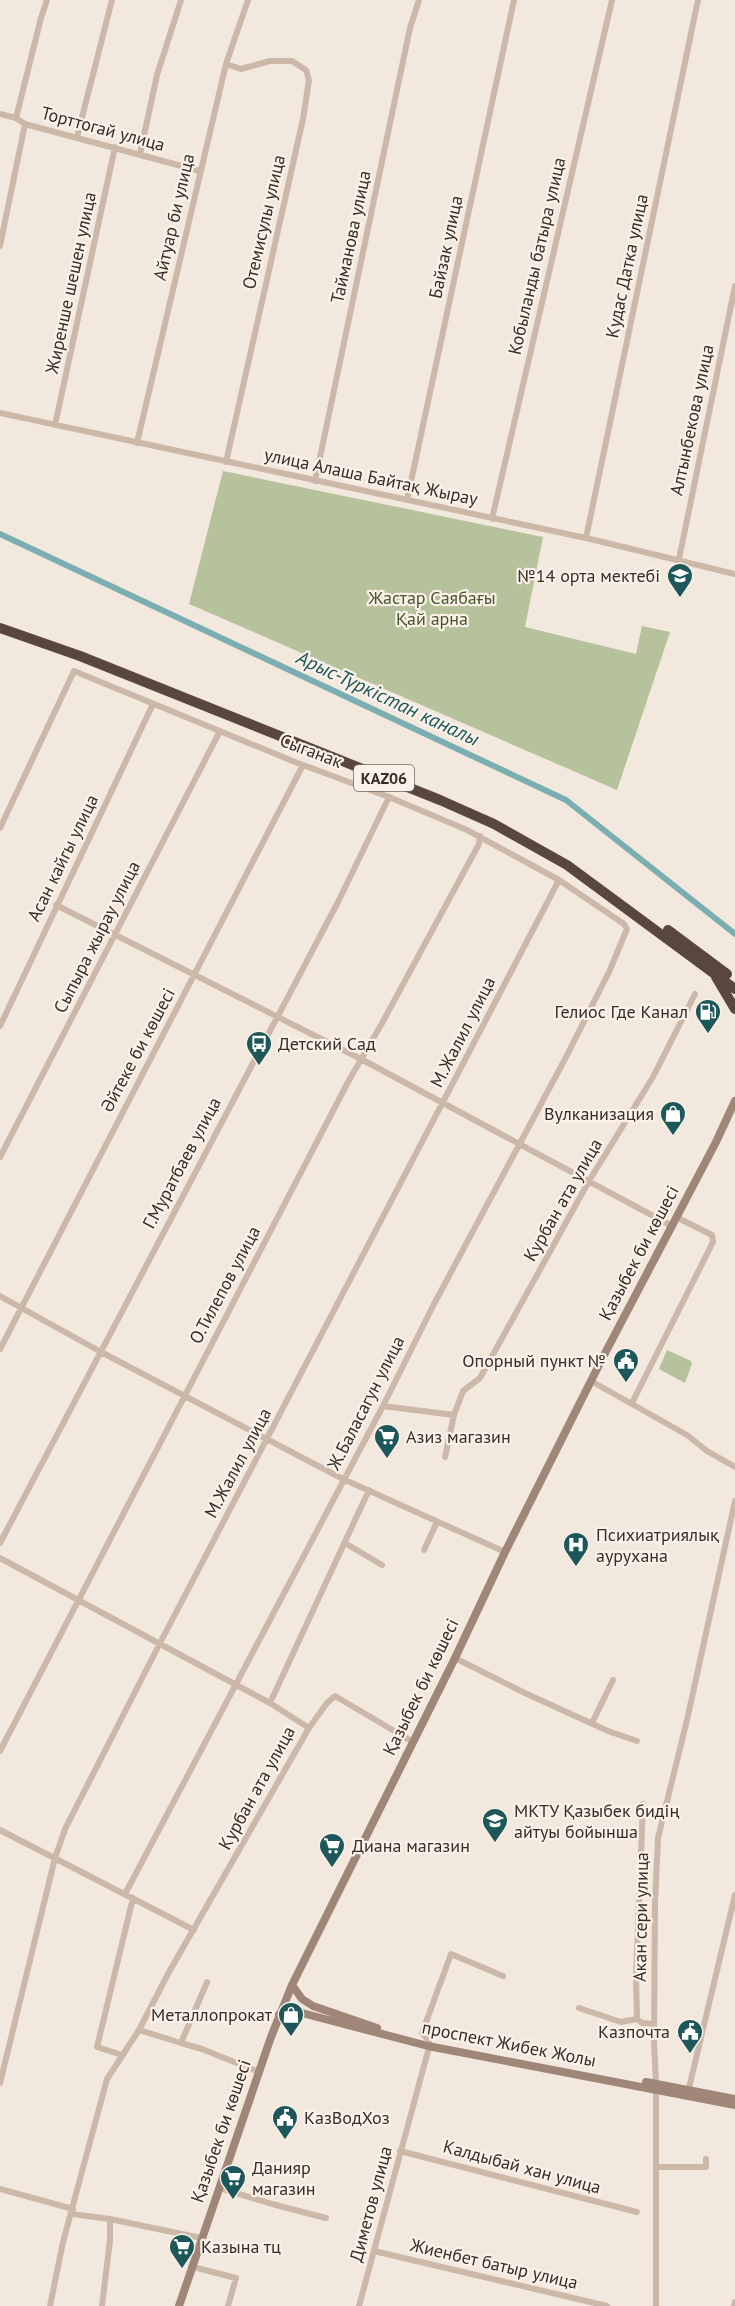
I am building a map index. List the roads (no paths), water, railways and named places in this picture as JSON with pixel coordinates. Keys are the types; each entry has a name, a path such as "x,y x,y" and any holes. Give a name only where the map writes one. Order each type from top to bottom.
{"highway":[{"name":"KАZ06","path":"0,621 82,650 432,789 497,818 571,859 735,980"},
{"name":"KАZ06","path":"0,628 80,656 440,800 494,825 567,865 735,989"},
{"path":"714,974 735,1009"}],"main road":[{"name":"Қазыбек би көшесі","path":"179,2306 279,2015 292,1985 455,1658 505,1552 735,1101"},
{"name":"проспект Жибек Жолы","path":"292,1985 302,2000 313,2006 429,2044"},
{"name":"проспект Жибек Жолы","path":"279,2015 291,2012 302,2013 429,2044 656,2087 735,2099"},
{"name":"проспект Жибек Жолы","path":"688,2092 735,2105"}],"street":[{"path":"16,118 47,0"},
{"path":"77,137 112,0"},
{"path":"140,154 157,75 181,0"},
{"name":"Айтуар би улица","path":"137,443 226,64 248,0"},
{"name":"Тайманова улица","path":"315,481 410,28 419,0"},
{"name":"Байзак улица","path":"407,500 514,0"},
{"name":"Кобыланды батыра улица","path":"492,519 612,0"},
{"name":"Кудас Датка улица","path":"586,538 698,0"},
{"name":"Отемисулы улица","path":"226,64 242,69 270,61 292,62 306,70 309,80 303,119 226,462"},
{"name":"Торттогай улица","path":"0,114 16,118 25,124 200,171"},
{"path":"0,246 25,124"},
{"name":"Жиренше шешен улица","path":"55,425 115,147"},
{"name":"Алтынбекова улица","path":"679,559 735,286"},
{"name":"улица Алаша Байтақ Жырау","path":"0,413 586,538 735,574"},
{"name":"Сыганак","path":"0,828 74,671 303,765 389,796 480,836 559,879 624,924"},
{"name":"Асан кайгы улица","path":"0,1026 153,704"},
{"name":"Сыпыра жырау улица","path":"0,1157 220,731"},
{"name":"Әйтеке би көшесі","path":"0,1349 303,765"},
{"name":"Г.Муратбаев улица","path":"0,1543 338,902 389,796"},
{"name":"О.Тилепов улица","path":"0,1751 184,1396 479,843 480,836"},
{"name":"М.Жалил улица","path":"0,2083 55,1858 65,1829 559,879"},
{"path":"56,905 362,1059 672,1226"},
{"name":"Ж.Баласагун улица","path":"125,1894 586,1019 627,932 624,924"},
{"name":"Курбан ата улица","path":"445,1457 454,1415 463,1391 480,1378 589,1181 653,1077 695,994"},
{"path":"632,1403 713,1242 712,1235 676,1217"},
{"path":"0,1296 101,1352 343,1479 505,1552"},
{"path":"591,1381 687,1435 707,1451 735,1467"},
{"path":"383,1406 454,1415"},
{"name":"Курбан ата улица","path":"122,2055 139,2030 169,1972 309,1728 270,1703 369,1490"},
{"name":"Акан сери улица","path":"656,2306 654,2024 658,1838 687,1720 735,1501"},
{"path":"424,1550 437,1522"},
{"path":"345,1543 382,1565"},
{"path":"0,1558 270,1703"},
{"path":"455,1658 592,1723 637,1741"},
{"path":"592,1723 613,1680"},
{"path":"309,1728 327,1702 335,1696 413,1742"},
{"path":"637,2019 636,1977 643,1804"},
{"path":"0,1830 194,1930"},
{"path":"688,2092 735,1895"},
{"path":"50,2306 55,2275 107,2079 122,2055 97,2047 133,1898"},
{"name":"Диметов улица","path":"359,2306 429,2044 422,2033 451,1954 503,1977"},
{"path":"181,2043 207,1982"},
{"path":"579,2008 621,2022 637,2019 642,2023 654,2024"},
{"path":"139,2030 202,2049 259,2072"},
{"name":"Калдыбай хан улица","path":"400,2151 637,2212"},
{"path":"656,2167 706,2167 706,2159"},
{"path":"219,2188 326,2218"},
{"path":"0,2189 73,2212 201,2238"},
{"path":"102,2306 110,2240 110,2219"},
{"name":"Жиенбет батыр улица","path":"374,2251 607,2306"},
{"path":"193,2267 236,2278 228,2306"}],"waterway":[{"name":"Арыс-Түркістан каналы","path":"0,534 566,800 735,934"}],"place":[{"name":"№14 орта мектебі","path":"680,599"},
{"name":"Гелиос Где Канал","path":"708,1035"},
{"name":"Детский Сад","path":"259,1067"},
{"name":"Вулканизация","path":"673,1137"},
{"name":"Опорный пункт №","path":"626,1384"},
{"name":"Азиз магазин","path":"387,1460"},
{"name":"Психиатриялық аурухана","path":"576,1568"},
{"name":"МКТУ Қазыбек бидің айтуы бойынша","path":"495,1844"},
{"name":"Диана магазин","path":"332,1869"},
{"name":"Металлопрокат","path":"291,2038"},
{"name":"Казпочта","path":"690,2055"},
{"name":"КазВодХоз","path":"285,2141"},
{"name":"Данияр магазин","path":"233,2201"},
{"name":"Казына тц","path":"182,2270"}],"park label":[{"name":"Жастар Саябағы Қай арна","path":"432,608"}]}
